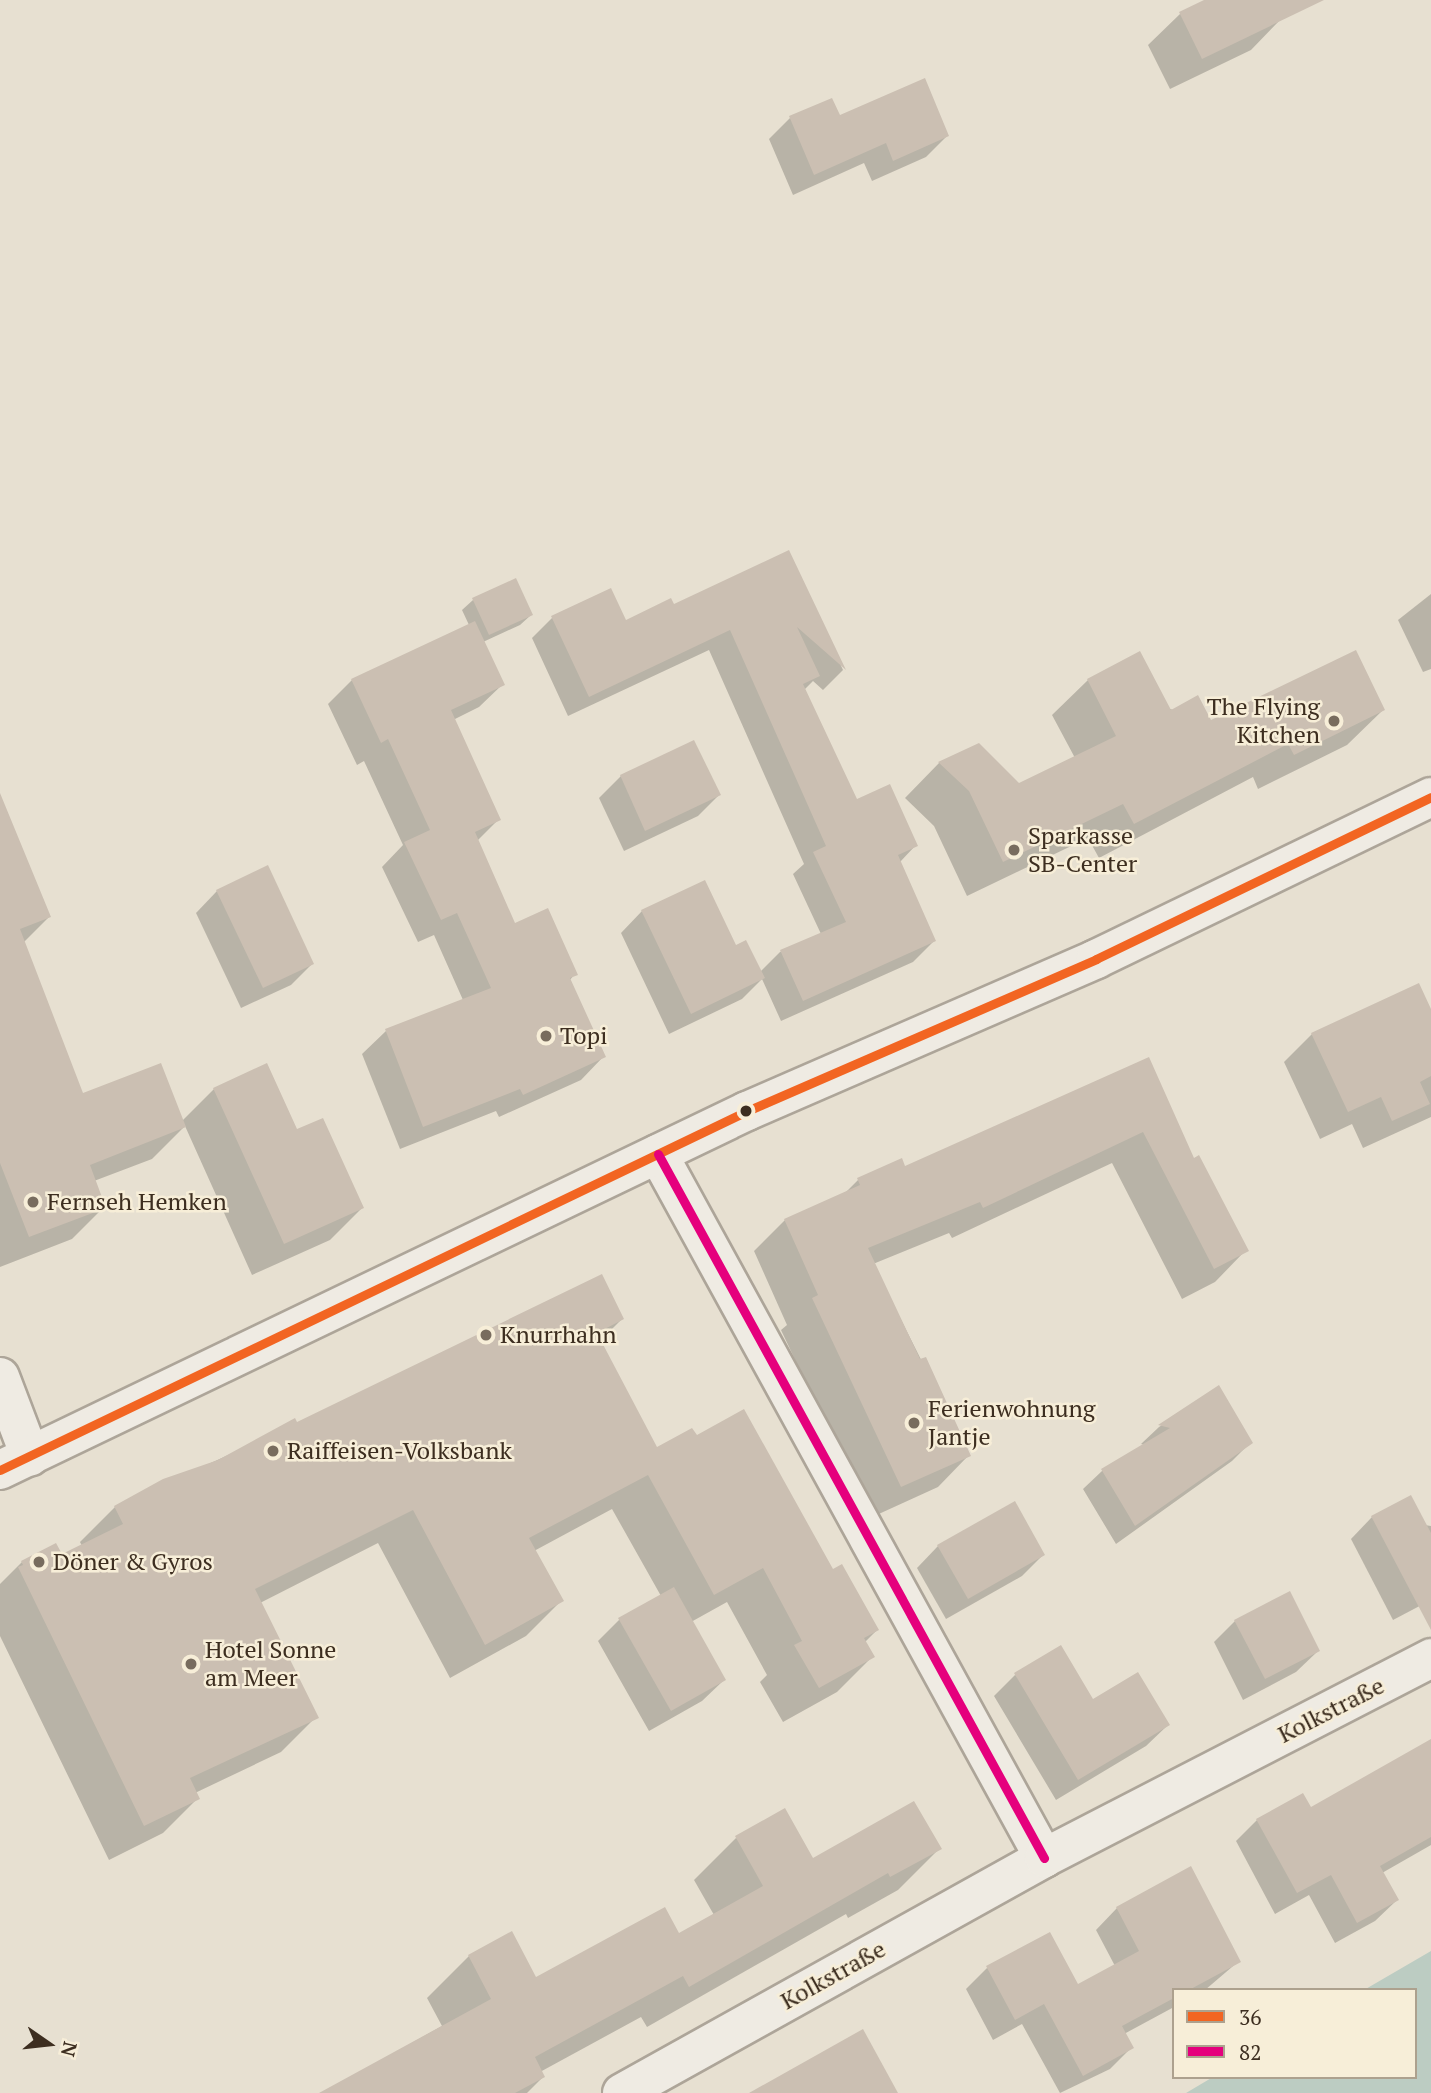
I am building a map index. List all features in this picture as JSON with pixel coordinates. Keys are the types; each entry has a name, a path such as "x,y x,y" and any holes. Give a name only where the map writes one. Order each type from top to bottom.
{"street":[{"path":"0,1377 15,1463 658,1154 1096,959 1431,797"},
{"path":"658,1154 1044,1858"},
{"name":"Kolkstraße","path":"622,2093 1044,1858 1431,1658"}],"shaded area":[{"path":"1431,1951 1431,2093 1186,2093 1210,2079 1417,2079 1417,1988 1367,1988"}],"building":[{"path":"1204,0 1324,0 1202,59 1179,12"},
{"path":"925,78 949,136 893,161 886,143 814,175 789,116 832,98 840,115"},
{"path":"789,550 846,670 797,627 820,676 803,684 857,799 890,784 918,846 898,855 936,941 803,1001 780,950 846,922 813,852 826,846 730,630 589,697 551,616 611,588 626,620 671,598 674,604"},
{"path":"516,578 533,615 489,635 472,598"},
{"path":"475,621 505,685 451,710 501,820 475,832 515,923 548,908 578,975 570,978 606,1057 523,1095 520,1089 423,1127 385,1029 491,988 457,913 441,920 404,842 430,830 388,739 381,743 351,679"},
{"path":"1356,650 1385,710 1294,755 1288,744 1134,824 1123,804 1003,862 969,791 938,762 979,743 1019,783 1116,736 1087,679 1140,651 1171,710 1198,695 1211,720"},
{"path":"694,740 721,795 645,831 620,775"},
{"path":"0,793 51,917 20,929 83,1093 161,1063 186,1127 90,1165 106,1208 29,1237 0,1163"},
{"path":"268,865 314,964 263,988 216,890"},
{"path":"705,880 736,945 746,940 765,978 691,1014 641,910"},
{"path":"1419,983 1431,1009 1431,1076 1420,1082 1430,1104 1392,1121 1381,1097 1348,1112 1311,1033"},
{"path":"1149,1057 1194,1158 1199,1155 1249,1251 1214,1269 1143,1132 983,1208 980,1202 868,1248 920,1359 926,1357 971,1456 901,1487 812,1298 818,1295 784,1219 860,1185 857,1178 902,1158 905,1166"},
{"path":"267,1063 297,1129 323,1118 364,1208 284,1244 213,1088"},
{"path":"602,1274 624,1319 597,1333 657,1447 692,1428 697,1435 744,1409 833,1569 842,1564 879,1630 864,1638 875,1657 819,1688 794,1645 802,1641 763,1568 714,1595 648,1475 529,1538 564,1601 485,1645 413,1510 255,1589 319,1718 190,1778 200,1799 144,1826 18,1567 23,1565 21,1561 56,1543 62,1554 123,1524 114,1506 163,1479 218,1460 295,1418 297,1422"},
{"path":"1219,1385 1253,1443 1135,1526 1101,1469 1170,1428 1158,1425"},
{"path":"1411,1495 1431,1533 1431,1630 1371,1516"},
{"path":"1015,1501 1045,1555 968,1599 937,1545"},
{"path":"674,1587 726,1680 671,1711 618,1618"},
{"path":"1290,1591 1320,1651 1265,1679 1234,1620"},
{"path":"1061,1645 1093,1699 1138,1672 1170,1725 1078,1780 1014,1673"},
{"path":"1431,1739 1431,1837 1380,1866 1399,1900 1357,1923 1331,1875 1297,1893 1256,1819 1303,1793 1311,1807"},
{"path":"914,1801 942,1849 890,1877 888,1873 689,1987 683,1976 535,2057 545,2077 515,2093 319,2093 491,1999 468,1955 512,1931 536,1977 665,1907 679,1933 763,1886 735,1836 785,1808 813,1858"},
{"path":"1191,1866 1241,1962 1193,1988 1172,1988 1172,1999 1122,2026 1134,2048 1083,2076 1044,2004 1015,2020 986,1966 1050,1932 1078,1984 1139,1951 1116,1907"},
{"path":"863,2029 898,2093 749,2093"}],"transit line":[{"name":"36","path":"0,1470 747,1111 1096,959 1431,797"},
{"name":"82","path":"658,1154 1044,1858"}],"place":[{"name":"The Flying Kitchen","path":"1334,721"},
{"name":"Sparkasse SB-Center","path":"1014,850"},
{"name":"Topi","path":"546,1036"},
{"name":"Fernseh Hemken","path":"33,1202"},
{"name":"Knurrhahn","path":"486,1335"},
{"name":"Ferienwohnung Jantje","path":"914,1423"},
{"name":"Raiffeisen-Volksbank","path":"273,1451"},
{"name":"Döner & Gyros","path":"39,1562"},
{"name":"Hotel Sonne am Meer","path":"191,1664"}]}
